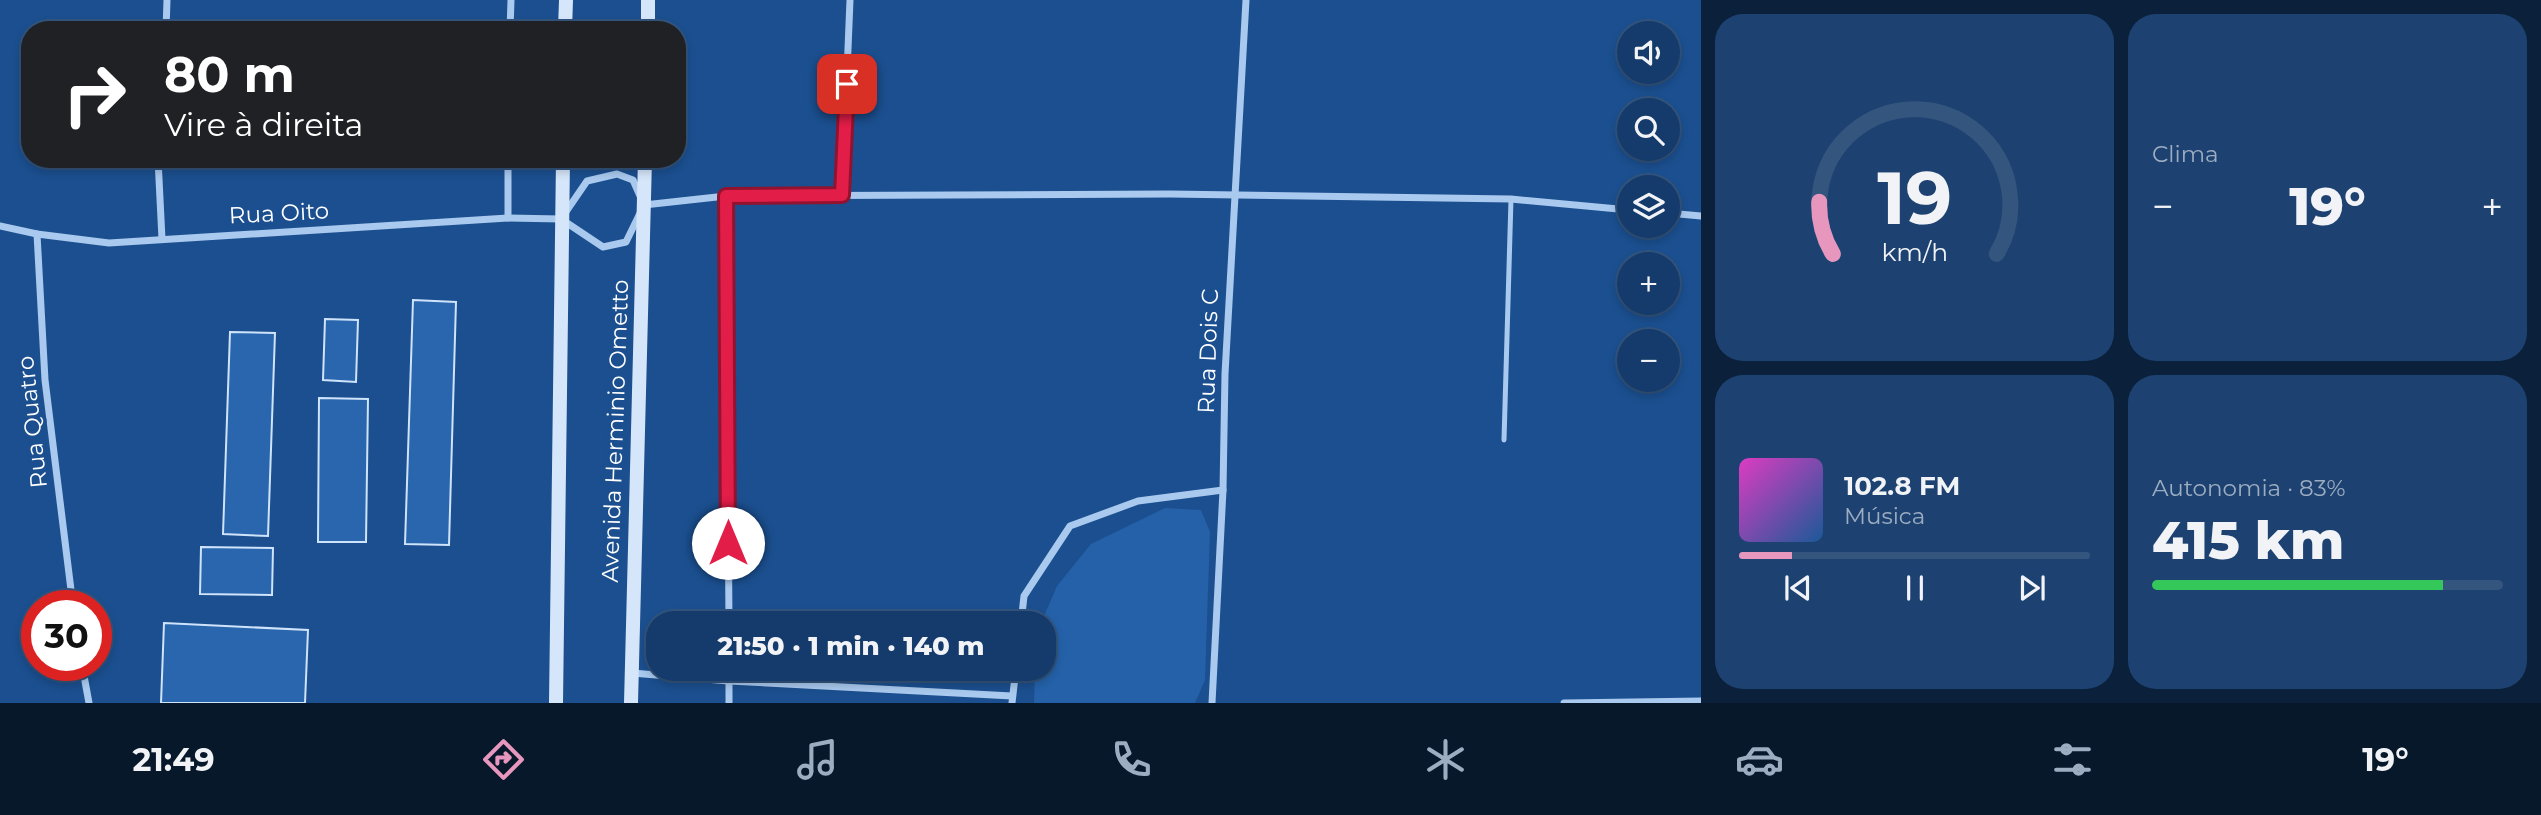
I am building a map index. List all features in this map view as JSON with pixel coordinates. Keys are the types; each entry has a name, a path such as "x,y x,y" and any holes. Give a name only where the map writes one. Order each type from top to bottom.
{"street":[{"path":"166,21 167,0"},
{"path":"510,21 511,0"},
{"path":"565,21 566,0"},
{"path":"648,0 648,21"},
{"path":"842,195 850,0"},
{"name":"Rua Dois C","path":"1212,703 1223,490 1225,374 1245,0"},
{"path":"158,168 162,239"},
{"path":"508,168 508,218"},
{"path":"556,703 562,168"},
{"name":"Avenida Herminio Ometto","path":"631,703 645,168"},
{"path":"617,174 633,180 644,205 626,242 603,247 561,219 587,181 617,174"},
{"path":"644,205 726,196 1170,194 1511,199 1617,209"},
{"path":"726,196 729,611"},
{"path":"1680,214 1701,216"},
{"name":"Rua Oito","path":"0,226 37,234 109,243 508,218 561,219"},
{"name":"Rua Quatro","path":"37,234 45,380 71,590"},
{"path":"1022,611 1024,596 1070,526 1138,501 1223,490"},
{"path":"631,673 646,674"},
{"path":"85,681 89,703"},
{"path":"729,703 729,681 1012,699 1014,681"},
{"path":"1564,703 1701,701"}],"lane":[{"path":"1504,440 1511,199"}],"shaded area":[{"path":"1165,508 1201,510 1210,532 1205,680 1195,703 1034,703 1035,681 1056,681 1056,611 1046,611 1057,586 1091,544"}],"building":[{"path":"413,300 456,302 449,545 405,544"},
{"path":"325,319 358,320 356,382 323,380"},
{"path":"230,332 275,333 268,536 223,534"},
{"path":"319,398 368,399 366,542 318,542"},
{"path":"201,547 273,548 272,595 200,594"},
{"path":"164,623 308,630 305,703 161,703"}],"route":[{"path":"728,543 726,196 842,195 847,84"}]}
